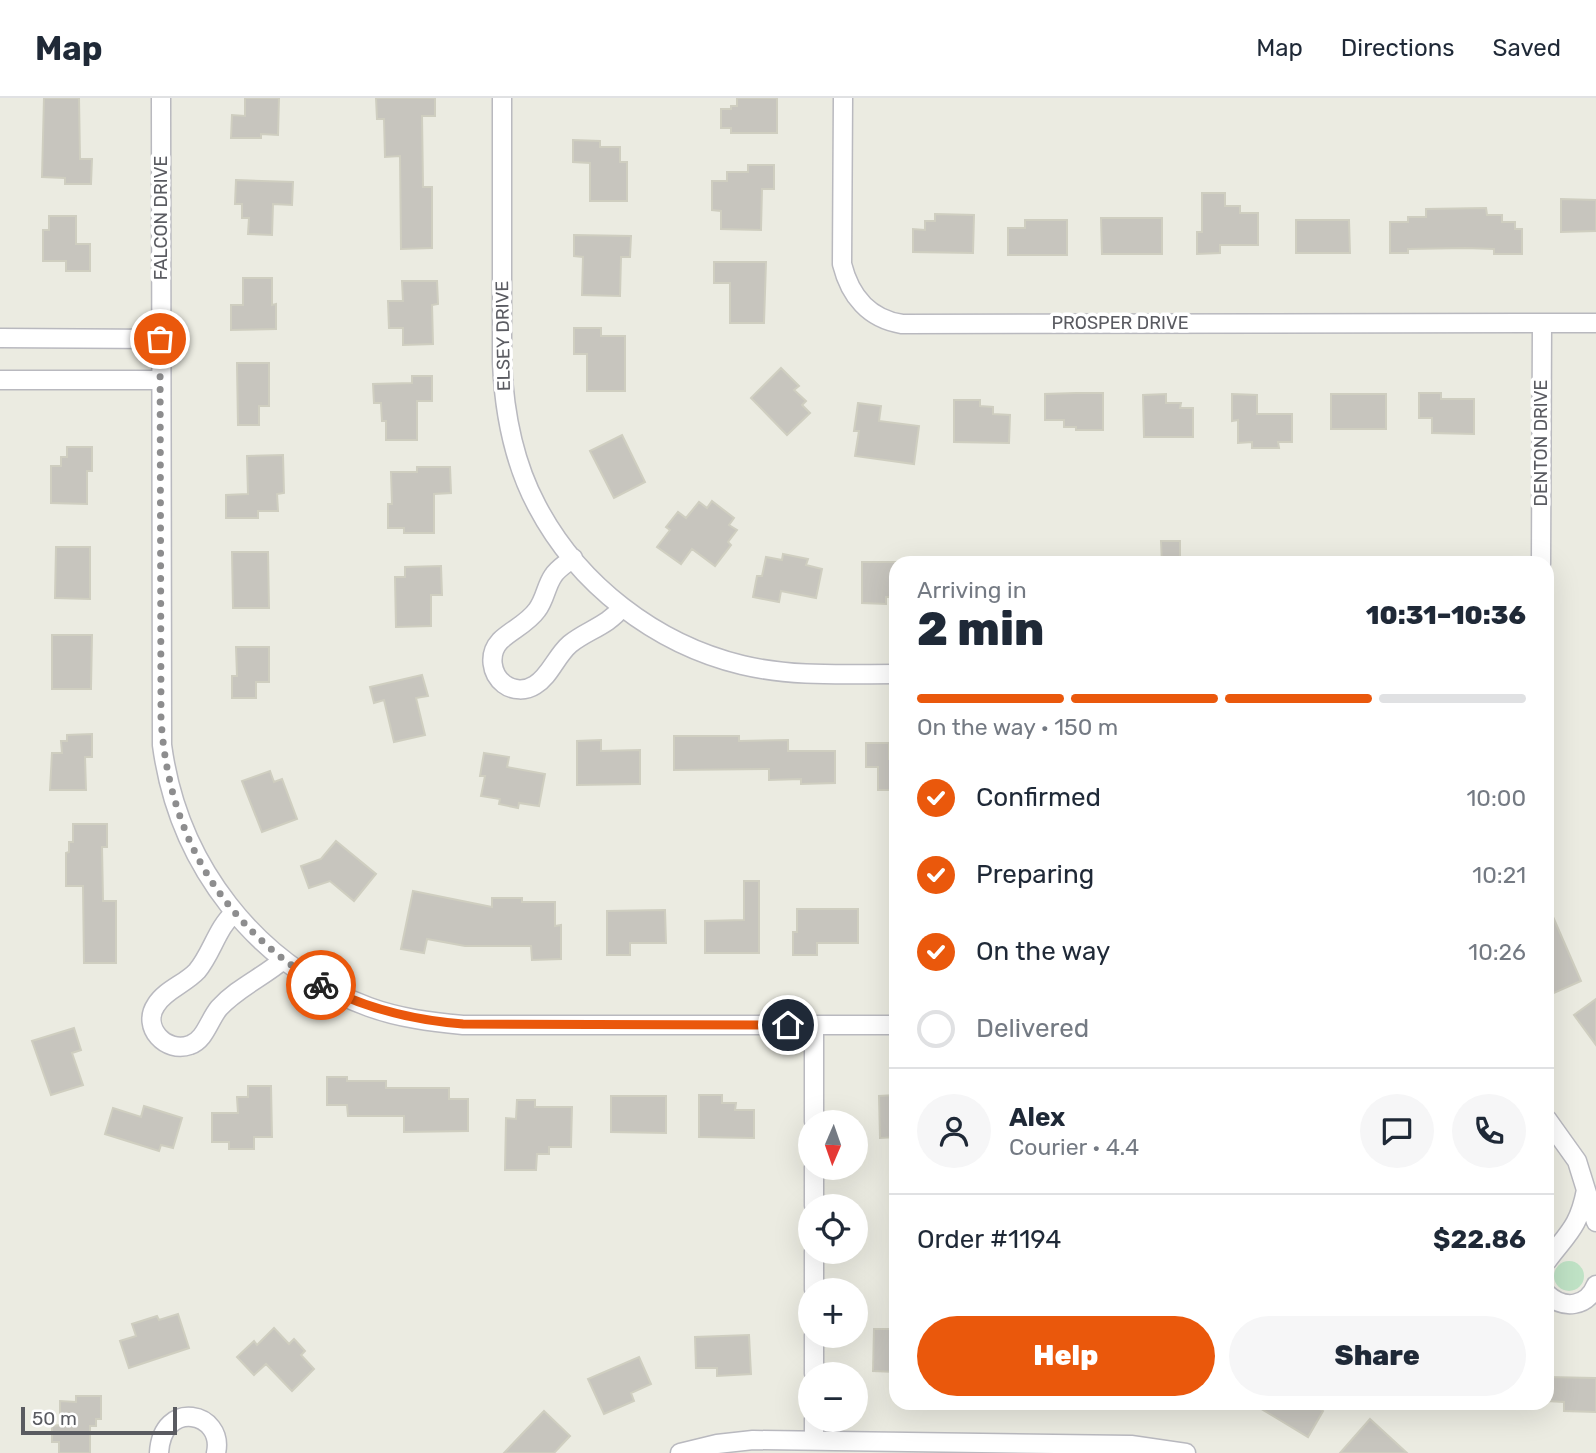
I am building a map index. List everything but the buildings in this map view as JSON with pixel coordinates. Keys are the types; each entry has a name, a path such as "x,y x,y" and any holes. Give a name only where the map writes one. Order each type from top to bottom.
{"street":[{"name":"FALCON DRIVE","path":"160,380 161,98"},
{"name":"ELSEY DRIVE","path":"502,98 502,362 507,416 517,457 537,506 573,558 596,584 622,607 678,642 743,665 802,674 889,674"},
{"name":"PROSPER DRIVE","path":"843,98 842,264 849,287 856,298 866,309 886,320 902,324 1596,323"},
{"name":"DENTON DRIVE","path":"1541,556 1542,323"},
{"path":"0,338 160,339"},
{"path":"0,380 160,380 161,705 165,764 178,814 212,884 234,913 283,960 342,996 371,1007 431,1022 475,1025 889,1025"},
{"path":"573,558 552,577 545,597 535,613 499,642 495,649 493,668 496,676 503,683 518,690 535,685 568,646 605,624 622,607"},
{"path":"234,913 225,921 204,962 194,974 155,1006 152,1022 158,1037 179,1047 195,1042 226,1001 283,960"},
{"path":"814,1025 814,1110"},
{"path":"1554,1129 1577,1161 1596,1222"},
{"path":"1554,1253 1579,1220 1586,1190"},
{"path":"1554,1299 1564,1305 1576,1304 1590,1297 1596,1285"},
{"path":"159,1453 163,1431 169,1423 186,1416 204,1421 212,1428 216,1436 216,1453"},
{"path":"814,1432 814,1440"},
{"path":"680,1453 735,1441 814,1440 1131,1445 1186,1453"}],"green space":[{"path":"1569,1261 1580,1265 1584,1276 1580,1287 1569,1291 1558,1287 1554,1276 1558,1265"}],"way so far":[{"path":"160,339 161,718 162,746 168,780 188,839 212,884 246,927 262,942 283,960 321,985"}],"route":[{"path":"321,985 385,1012 431,1022 788,1025"}]}
